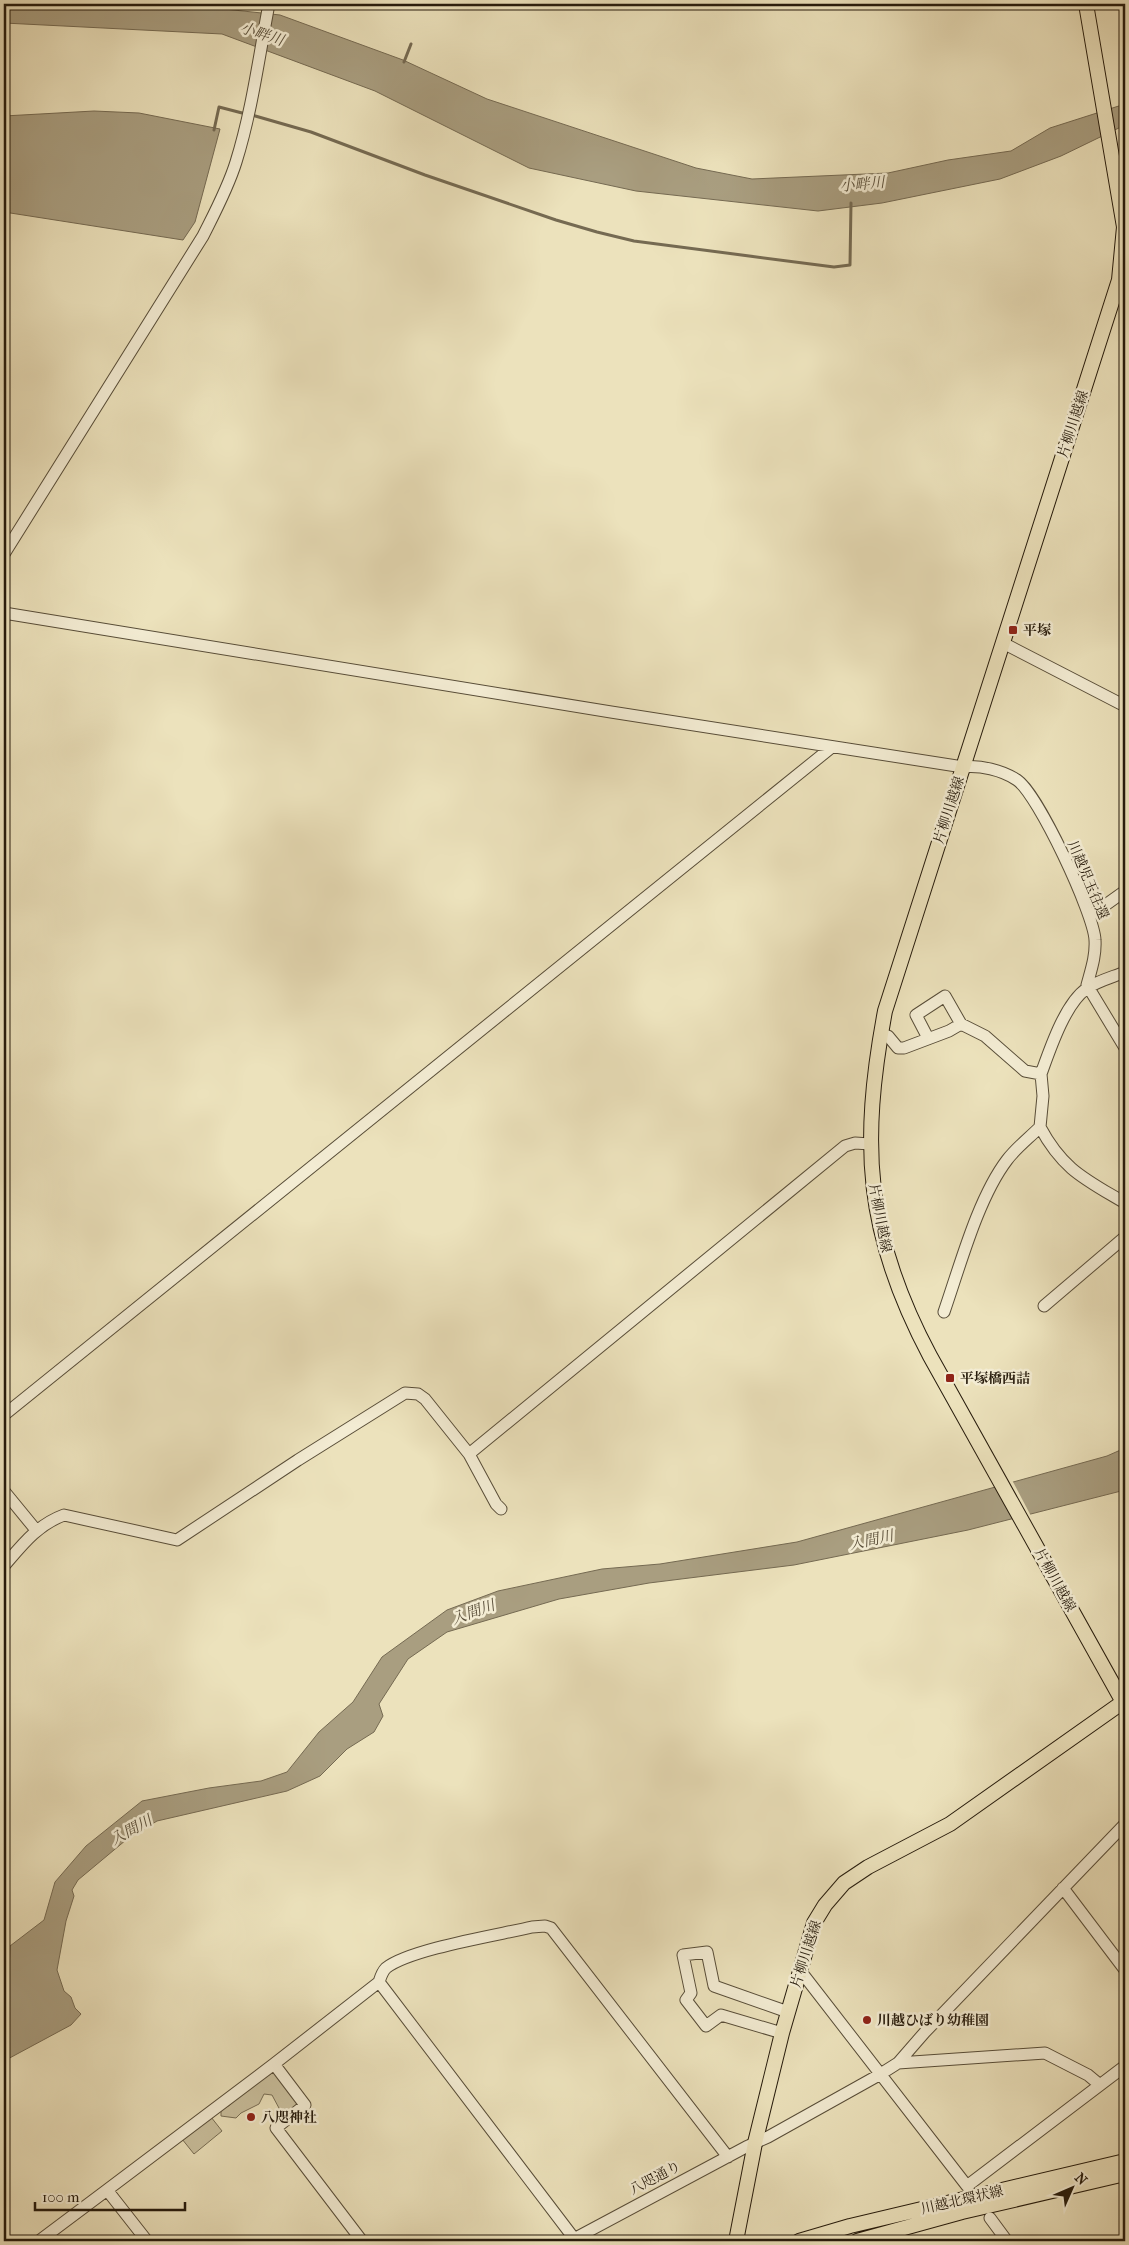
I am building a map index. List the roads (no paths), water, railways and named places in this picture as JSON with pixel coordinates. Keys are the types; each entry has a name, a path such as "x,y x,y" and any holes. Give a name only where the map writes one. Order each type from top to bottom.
{"main road":[{"name":"片柳川越線","path":"736,2241 756,2143 782,2033 799,1969 814,1923 825,1905 844,1883 868,1867 950,1824 1124,1704 918,1334 891,1268 880,1228 874,1199 870,1144 871,1107 880,1034 885,1011 1119,280 1124,227 1086,4"},
{"name":"川越北環状線","path":"799,2241 850,2226 1125,2161"},
{"name":"川越北環状線","path":"856,2241 962,2212 1125,2174"}],"street":[{"path":"4,554 203,236 236,163 269,4"},
{"name":"川越児玉往還","path":"4,613 832,747 962,767 977,766 1006,774 1028,789 1073,876 1090,916 1095,938 1095,954 1087,988"},
{"path":"1003,643 1125,706"},
{"path":"4,1415 832,747"},
{"path":"1090,916 1125,891"},
{"path":"1125,972 1087,988 1072,1006 1041,1074 1043,1096 1040,1127 1049,1143 1066,1165 1074,1172 1125,1203"},
{"path":"1087,988 1125,1048"},
{"path":"928,1038 916,1015 944,996 961,1024 985,1036 1025,1071 1041,1074"},
{"path":"880,1034 888,1036 898,1048 904,1048 949,1031 961,1024"},
{"path":"944,1312 970,1237 998,1174 1015,1151 1040,1127"},
{"path":"469,1454 845,1146 855,1143 870,1144"},
{"path":"1044,1306 1125,1237"},
{"path":"4,1566 36,1530 50,1520 64,1515 177,1540 298,1460 405,1393 418,1394 425,1399 469,1454 496,1504 502,1509"},
{"path":"4,1490 36,1530"},
{"path":"898,2063 924,2032 1125,1824"},
{"path":"1063,1888 1125,1970"},
{"path":"38,2241 274,2064 379,1982 382,1972 387,1967 407,1957 532,1927 544,1926 551,1928 728,2157"},
{"path":"782,2033 721,2015 706,2026 686,2000 691,1993 683,1955 708,1952 714,1986 788,2012"},
{"path":"799,1969 879,2075 967,2186 1125,2066"},
{"path":"379,1982 574,2240"},
{"path":"898,2063 1045,2053 1088,2075 1100,2085"},
{"name":"八咫通り","path":"574,2240 756,2143 898,2063"},
{"path":"274,2064 305,2105 276,2128 362,2241"},
{"path":"107,2190 147,2241"},
{"path":"990,2218 1007,2241"}],"water":[{"name":"小畔川","path":"4,4 178,4 280,15 403,60 487,99 696,168 752,179 888,173 948,160 1011,151 1050,128 1125,104 1125,125 1061,156 1000,179 882,203 818,211 636,191 529,168 375,91 222,34 4,23"},
{"path":"94,111 139,113 220,129 195,222 183,240 4,212 4,116"},
{"name":"入間川","path":"1125,1448 1125,1490 968,1530 794,1565 649,1583 559,1599 447,1632 408,1659 379,1704 383,1716 374,1732 347,1749 320,1776 287,1791 157,1821 126,1840 78,1880 72,1890 74,1896 66,1921 57,1970 64,1991 71,1997 75,2008 81,2014 71,2025 4,2061 4,1972 9,1971 10,1946 44,1920 55,1882 86,1846 142,1801 209,1788 261,1781 287,1772 319,1732 353,1702 382,1657 447,1610 498,1591 602,1569 660,1564 797,1542 1107,1456"}],"waterway":[{"path":"404,62 411,44"},
{"path":"214,130 219,107 246,114"},
{"path":"252,115 311,132 425,175 556,220 634,241 834,267 850,265 851,203"}],"place":[{"name":"平塚","path":"1013,630"},
{"name":"平塚橋西詰","path":"950,1378"},
{"name":"川越ひばり幼稚園","path":"867,2020"},
{"name":"八咫神社","path":"251,2117"}]}
